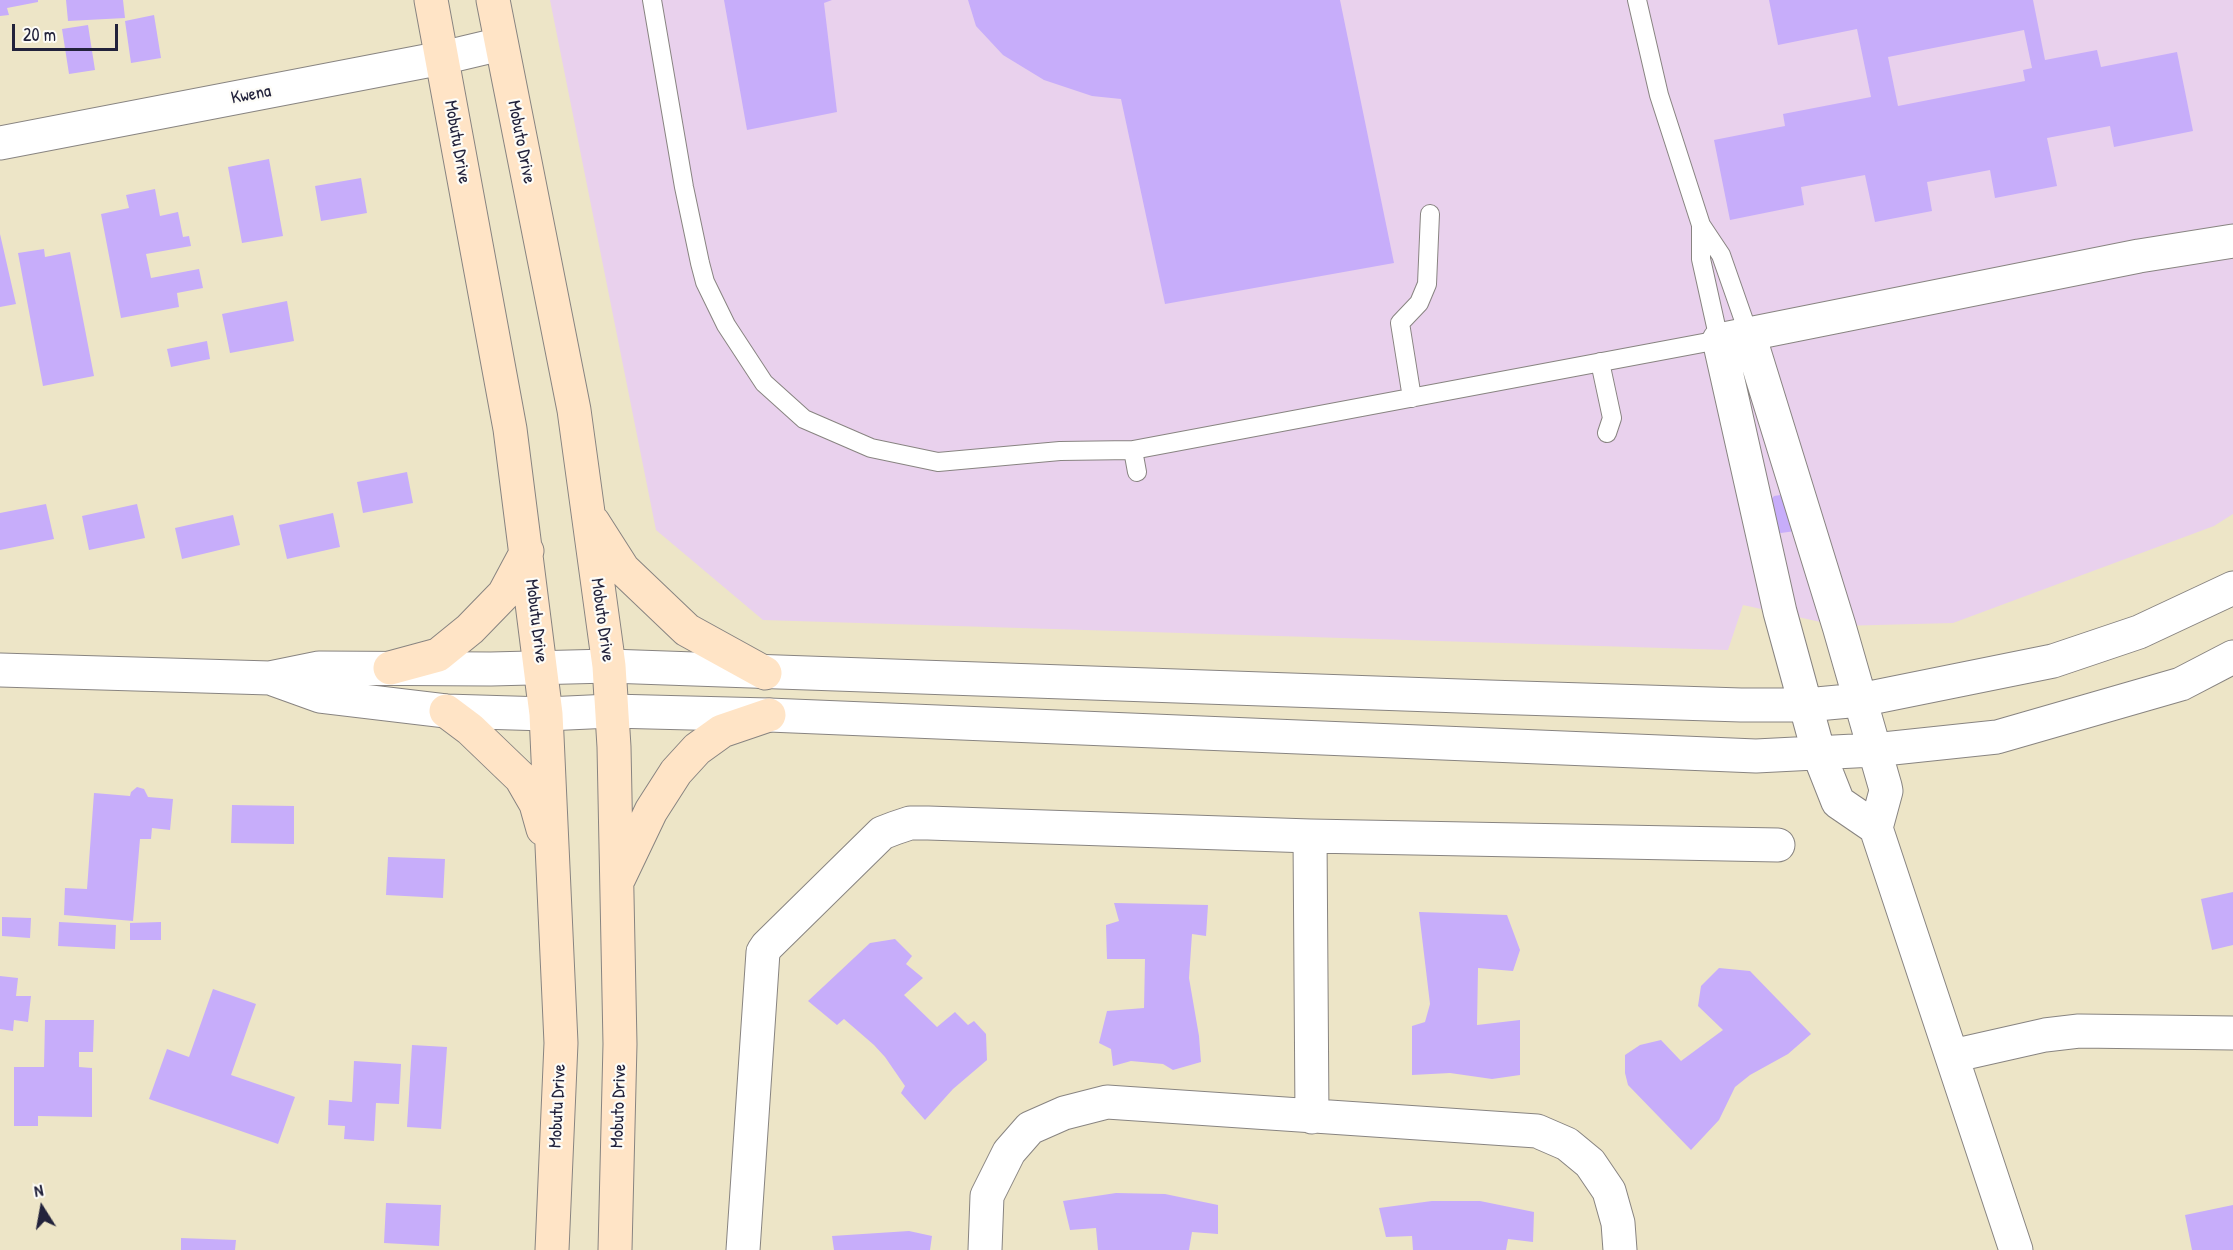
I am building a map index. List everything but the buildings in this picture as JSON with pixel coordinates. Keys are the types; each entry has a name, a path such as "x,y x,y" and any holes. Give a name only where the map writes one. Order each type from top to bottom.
{"main road":[{"name":"Mobutu Drive","path":"430,0 510,429 546,714 561,1043 552,1250"},
{"name":"Mobuto Drive","path":"493,0 574,410 609,666 620,1044 615,1250"},
{"path":"588,515 623,569 687,630 765,673"},
{"path":"390,668 438,655 470,629 504,594 527,551"},
{"path":"446,711 477,735 521,778 536,804 553,862"},
{"path":"616,883 651,811 676,772 697,749 722,731 769,715"}],"street":[{"name":"Kwena","path":"0,143 442,58 501,44"},
{"path":"1734,337 2139,256 2233,241"},
{"path":"1734,337 1839,626 1886,791 1876,828 2016,1250"},
{"path":"1734,337 1780,612 1819,754 1838,802 1876,828"},
{"path":"0,670 270,678 319,668 491,669 609,666 1741,705 1806,705 1860,700 2054,661 2139,632 2233,588"},
{"path":"270,678 320,696 446,711 546,714 611,711 769,715 1745,755 1819,754 1874,750 1997,736 2181,684 2233,657"},
{"path":"743,1250 763,952 882,833 910,823 1310,836 1778,845"},
{"path":"1310,836 1312,1117"},
{"path":"1952,1056 2045,1035 2079,1032 2233,1033"},
{"path":"985,1250 987,1196 1009,1152 1030,1128 1064,1113 1107,1102 1537,1131 1567,1144 1590,1163 1609,1191 1618,1223 1620,1250"}],"lane":[{"path":"652,0 684,187 705,282 726,325 764,384 804,418 871,448 938,462 1060,451 1133,450 1734,337"},
{"path":"1637,0 1659,95 1701,225 1721,255 1734,337"},
{"path":"1412,398 1400,323 1419,303 1427,284 1430,214"},
{"path":"1701,225 1701,259 1734,337"},
{"path":"1600,362 1612,418 1607,434"},
{"path":"1133,450 1137,472"}],"shaded area":[{"path":"550,0 2233,0 2233,514 2214,526 1953,623 1839,626 1743,605 1728,650 763,620 656,530"}]}
